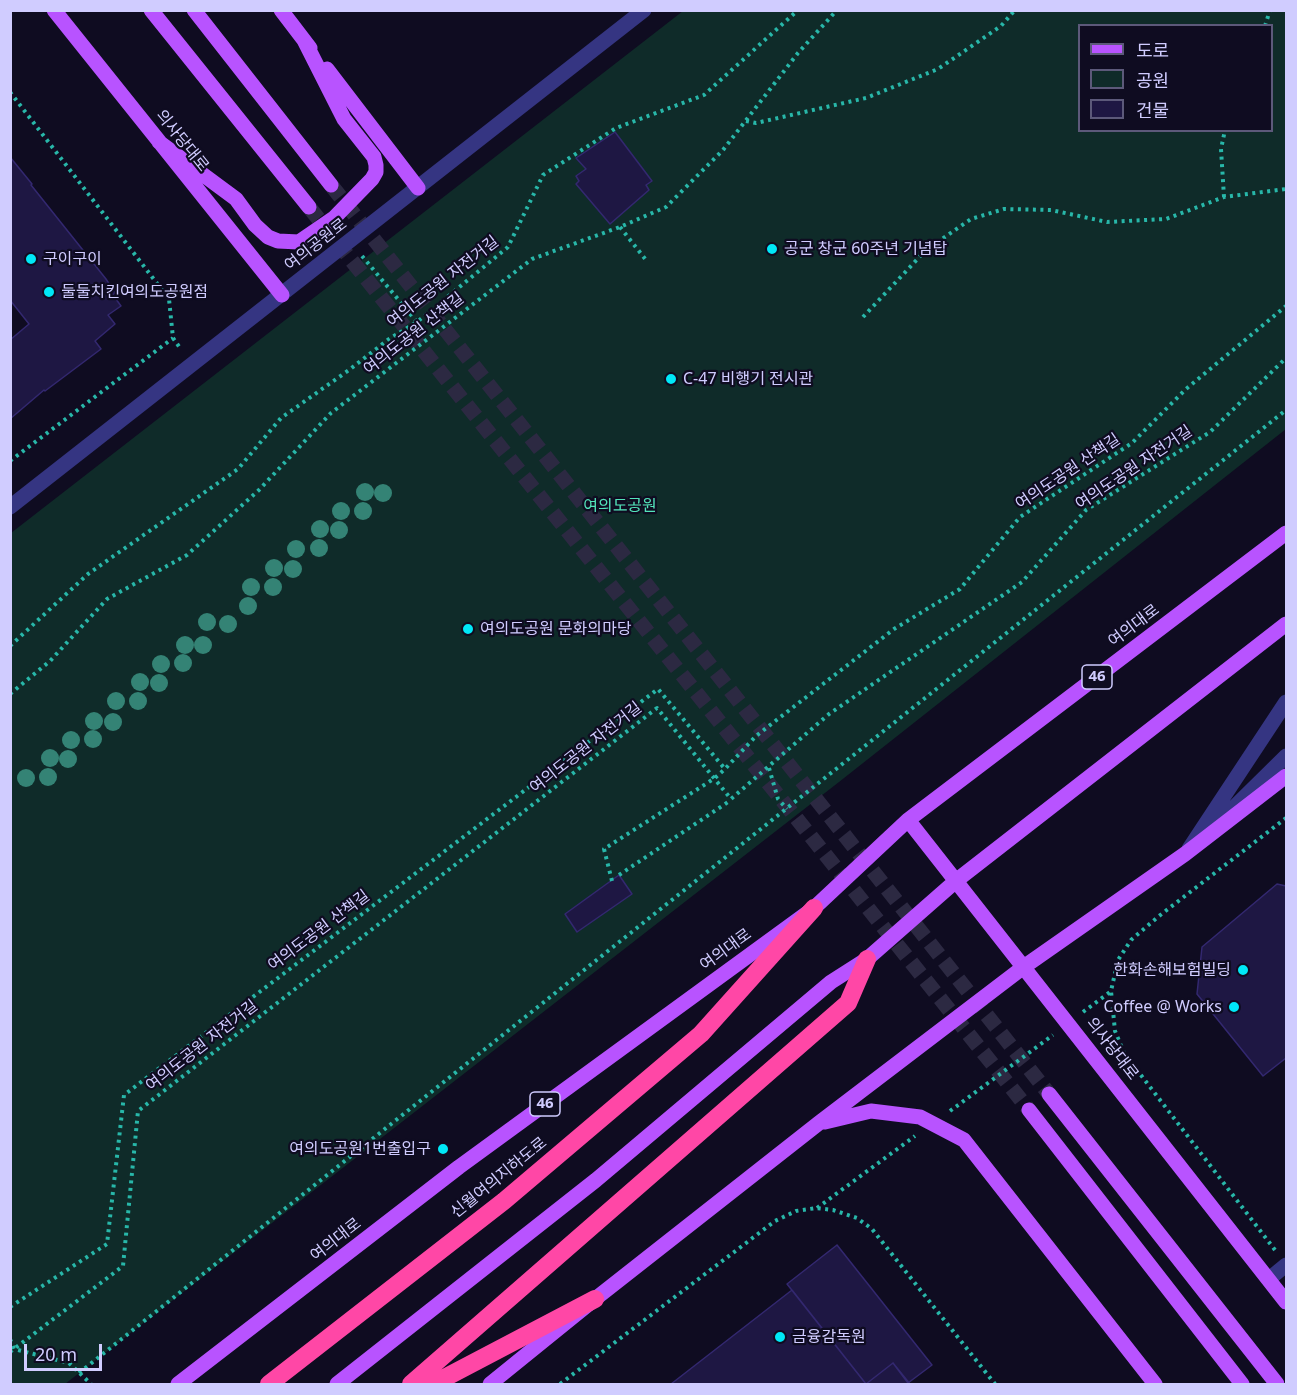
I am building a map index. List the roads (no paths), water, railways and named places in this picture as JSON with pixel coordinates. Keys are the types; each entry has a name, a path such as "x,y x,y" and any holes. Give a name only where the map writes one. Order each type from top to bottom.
{"highway":[{"name":"신월여의지하도로","path":"269,1384 504,1201 701,1034 814,908"},
{"path":"411,1384 848,1003 867,959"},
{"path":"433,1384 595,1299"}],"main road":[{"name":"의사당대로","path":"54,10 282,295"},
{"path":"151,10 309,207"},
{"path":"194,10 331,185"},
{"path":"281,10 418,188"},
{"path":"159,142 236,199 267,237 278,241 298,242 334,218 372,179 376,172 376,165 374,157 344,119 304,40"},
{"name":"여의대로","path":"178,1384 459,1167 814,908 908,820 1287,533"},
{"path":"337,1384 596,1180 831,982 867,959 957,880 1287,624"},
{"path":"490,1384 819,1123 1025,966 1185,854 1287,776"},
{"name":"의사당대로","path":"908,820 1287,1302"},
{"path":"1049,1094 1277,1384"},
{"path":"1029,1110 1242,1384"},
{"path":"819,1123 871,1111 920,1117 964,1140 1155,1384"}],"street":[{"name":"여의공원로","path":"10,507 644,10"},
{"path":"1185,854 1287,702"},
{"path":"1185,854 1287,756"},
{"path":"1269,1280 1287,1265"}],"tunnel":[{"path":"331,185 1049,1094"},
{"path":"309,207 1029,1110"}],"place":[{"name":"공군 창군 60주년 기념탑","path":"772,249"},
{"name":"구이구이","path":"31,259"},
{"name":"둘둘치킨여의도공원점","path":"49,292"},
{"name":"C-47 비행기 전시관","path":"671,379"},
{"name":"여의도공원 문화의마당","path":"468,629"},
{"name":"한화손해보험빌딩","path":"1243,970"},
{"name":"Coffee @ Works","path":"1234,1007"},
{"name":"여의도공원1번출입구","path":"443,1149"},
{"name":"금융감독원","path":"780,1337"}],"park label":[{"name":"여의도공원","path":"620,506"}]}
